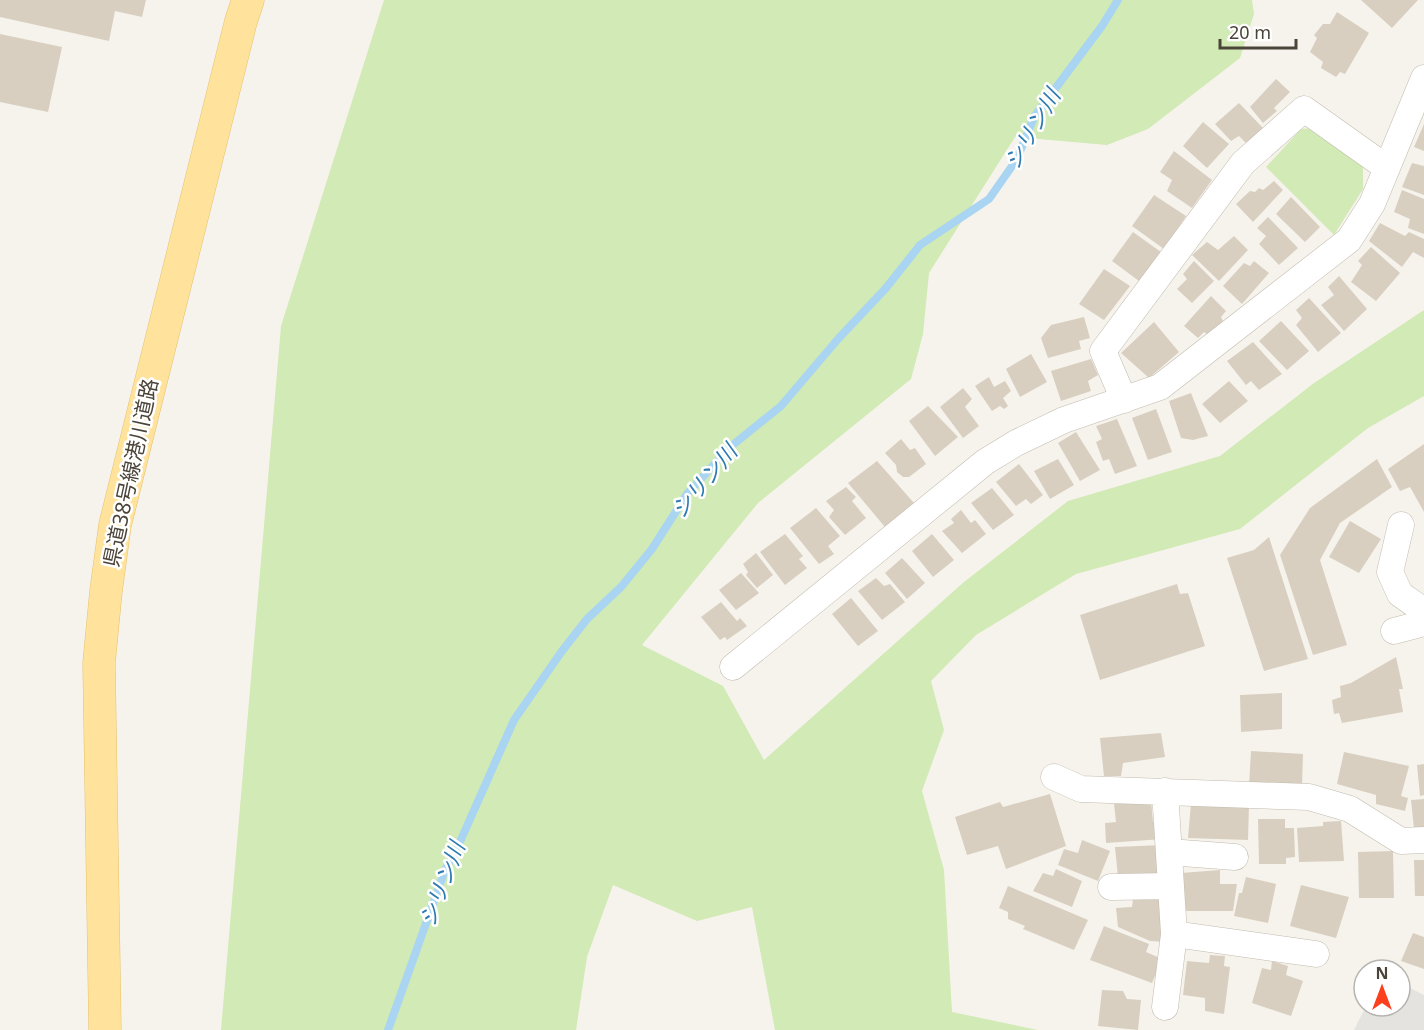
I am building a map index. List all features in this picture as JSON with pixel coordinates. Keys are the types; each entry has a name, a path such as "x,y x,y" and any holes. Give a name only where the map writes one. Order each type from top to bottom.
{"main road":[{"name":"県道38号線港川道路","path":"105,1030 99,663 115,525 183,249 248,0"}],"street":[{"path":"733,667 985,462 1016,443 1064,420 1160,387 1349,240 1372,204 1424,78"},
{"path":"1124,400 1103,351 1244,163 1304,109 1387,168"},
{"path":"1401,525 1390,572 1400,594 1424,611"},
{"path":"1394,631 1424,622"},
{"path":"1054,777 1081,789 1309,797 1350,809 1401,840 1424,840"},
{"path":"1165,791 1174,934 1165,1007"},
{"path":"1168,852 1235,857"},
{"path":"1111,887 1171,886"},
{"path":"1174,934 1316,954"}],"green space":[{"path":"384,0 1252,0 1254,14 1240,58 1148,129 1107,145 1015,137 929,273 923,334 911,379 758,503 642,645 723,686 764,760 964,582 1068,501 1220,456 1314,383 1424,310 1424,396 1368,428 1240,529 1076,574 976,635 931,681 944,730 922,791 944,870 952,1012 1038,1030 775,1030 752,907 697,921 613,885 587,957 576,1030 221,1030 281,326"},
{"path":"1314,128 1363,166 1363,189 1334,235 1266,167 1301,129"}],"shaded area":[{"path":"1412,989 1424,995 1424,1030 1354,1030 1360,1018 1412,1018"}],"building":[{"path":"0,0 146,0 142,17 115,11 109,41 0,17"},
{"path":"1361,0 1418,0 1392,28"},
{"path":"1337,12 1369,33 1345,74 1340,72 1336,77 1321,68 1323,62 1310,52 1317,38 1314,35 1323,24 1330,24"},
{"path":"0,34 62,47 48,112 0,102"},
{"path":"1276,79 1290,92 1274,108 1277,111 1263,123 1250,107"},
{"path":"1239,103 1263,128 1246,143 1239,136 1231,141 1215,124"},
{"path":"1203,122 1229,144 1207,168 1183,146"},
{"path":"1424,124 1424,151 1414,147"},
{"path":"1174,151 1212,180 1192,208 1167,191 1172,180 1160,172"},
{"path":"1412,163 1424,166 1424,195 1402,187"},
{"path":"1274,181 1283,190 1253,222 1236,204 1250,191 1255,192 1259,188 1263,190"},
{"path":"1402,190 1424,199 1424,234 1408,228 1410,219 1394,212"},
{"path":"1154,195 1186,216 1164,249 1132,226"},
{"path":"1291,197 1320,227 1305,242 1276,214"},
{"path":"1268,217 1298,248 1279,265 1259,244 1266,236 1257,228"},
{"path":"1380,223 1405,236 1409,232 1424,239 1424,258 1413,252 1402,267 1369,241"},
{"path":"1133,232 1161,252 1139,281 1112,261"},
{"path":"1234,236 1248,250 1219,281 1192,255 1207,242 1218,250"},
{"path":"1371,247 1400,273 1376,301 1351,282 1362,265 1358,261"},
{"path":"1194,261 1214,281 1192,303 1177,289 1187,279 1183,274"},
{"path":"1254,261 1269,273 1242,304 1223,286 1244,263 1250,266"},
{"path":"1104,269 1130,286 1104,320 1079,304"},
{"path":"1339,276 1367,309 1344,331 1321,305 1334,295 1328,287"},
{"path":"1211,296 1226,311 1221,317 1223,321 1208,335 1204,332 1198,338 1184,326"},
{"path":"1309,298 1341,333 1318,352 1296,325 1302,318 1296,310"},
{"path":"1084,317 1090,338 1079,341 1081,349 1048,358 1041,338 1051,325"},
{"path":"1281,321 1309,351 1287,370 1259,341"},
{"path":"1154,322 1179,352 1149,378 1121,353"},
{"path":"1253,342 1282,374 1259,390 1251,381 1246,385 1227,361"},
{"path":"1031,354 1047,382 1020,397 1006,369"},
{"path":"1091,359 1098,375 1088,381 1091,391 1061,401 1051,371"},
{"path":"989,377 994,387 1005,381 1011,391 1003,398 1008,406 1004,409 1000,406 992,411 975,386"},
{"path":"1229,381 1248,401 1220,423 1202,404"},
{"path":"963,388 972,399 965,407 979,426 963,438 940,407"},
{"path":"1191,393 1208,436 1193,440 1181,438 1169,401"},
{"path":"928,406 958,437 935,456 909,421"},
{"path":"1156,409 1172,452 1148,460 1132,418"},
{"path":"1117,419 1137,466 1115,474 1109,459 1103,461 1096,442 1102,439 1096,426"},
{"path":"1076,432 1100,470 1080,481 1058,443"},
{"path":"901,439 910,450 915,448 926,464 909,477 903,477 897,472 896,465 885,453"},
{"path":"1424,444 1424,512 1410,487 1400,491 1388,469"},
{"path":"1058,459 1074,485 1050,499 1034,471"},
{"path":"1377,459 1392,487 1340,523 1320,560 1347,645 1313,655 1280,555 1310,508"},
{"path":"877,461 914,503 885,527 848,483"},
{"path":"1019,464 1043,495 1031,504 1026,499 1016,506 996,482"},
{"path":"846,487 856,497 852,501 866,518 845,535 829,517 834,510 826,501"},
{"path":"992,488 1014,515 993,530 971,503"},
{"path":"816,508 840,536 828,546 834,554 819,564 790,528"},
{"path":"961,510 971,523 975,520 986,534 962,553 942,531 954,523 951,519"},
{"path":"1350,521 1381,539 1359,573 1329,557"},
{"path":"785,534 803,556 799,559 807,568 785,585 760,552"},
{"path":"932,534 954,560 933,577 912,551"},
{"path":"1269,537 1308,659 1264,671 1227,558 1254,550"},
{"path":"756,553 773,575 757,588 746,575 748,572 743,564"},
{"path":"902,558 925,583 907,599 885,573"},
{"path":"741,573 759,593 736,610 719,590"},
{"path":"876,578 884,586 890,584 905,602 882,620 858,591"},
{"path":"1177,584 1180,594 1188,593 1205,646 1100,680 1080,615"},
{"path":"851,598 878,631 858,646 832,614"},
{"path":"721,602 737,621 740,618 747,626 727,640 725,637 720,640 701,617"},
{"path":"1396,657 1403,689 1399,689 1403,712 1342,723 1339,713 1334,714 1332,700 1341,697 1340,686 1351,683"},
{"path":"1282,693 1282,729 1241,732 1240,695"},
{"path":"1161,733 1165,757 1123,763 1121,776 1104,776 1100,738"},
{"path":"1251,751 1303,754 1302,787 1249,786"},
{"path":"1344,752 1409,766 1401,796 1408,798 1405,811 1376,804 1376,795 1337,784"},
{"path":"1424,764 1424,795 1420,796 1417,765"},
{"path":"1050,794 1066,846 1006,869 998,846 967,855 955,817 1000,802 1003,807"},
{"path":"1424,799 1424,828 1414,829 1411,800"},
{"path":"1151,800 1153,822 1161,822 1163,839 1106,843 1105,823 1116,822 1114,804"},
{"path":"1191,803 1249,805 1248,840 1188,838"},
{"path":"1258,819 1285,819 1285,828 1294,828 1295,857 1286,858 1286,864 1259,864"},
{"path":"1341,821 1344,861 1299,862 1297,828 1323,826 1323,822"},
{"path":"1082,840 1110,851 1098,881 1058,865 1064,849 1078,853"},
{"path":"1163,845 1165,874 1118,877 1115,847"},
{"path":"1393,851 1394,898 1359,898 1358,852"},
{"path":"1414,860 1424,860 1424,896 1415,896"},
{"path":"1056,869 1082,881 1072,907 1033,891 1043,873 1053,876"},
{"path":"1220,870 1220,884 1237,884 1233,911 1182,911 1181,873"},
{"path":"1246,877 1276,884 1268,923 1234,916 1239,893 1242,893"},
{"path":"1301,885 1349,897 1336,938 1290,926"},
{"path":"1008,886 1088,920 1074,950 1023,929 1025,926 1008,919 1008,912 999,908"},
{"path":"1133,899 1166,900 1166,942 1150,941 1118,927 1116,908 1132,907"},
{"path":"1104,926 1149,944 1146,952 1162,959 1152,983 1090,960"},
{"path":"1413,933 1424,937 1424,969 1412,965 1412,958 1402,958"},
{"path":"1210,955 1225,956 1224,966 1230,967 1224,1014 1205,1011 1205,998 1183,995 1187,961 1209,963"},
{"path":"1272,961 1288,966 1286,975 1303,981 1291,1016 1252,1003 1262,968 1271,970"},
{"path":"1102,990 1123,991 1127,999 1141,1000 1138,1030 1098,1026"}],"waterway":[{"name":"シリン川","path":"388,1030 445,870 459,844 514,720 562,651 587,619 621,587 652,549 687,494 729,448 781,406 838,339 886,288 920,245 989,199 1017,159 1034,117 1102,26 1118,0"}]}
